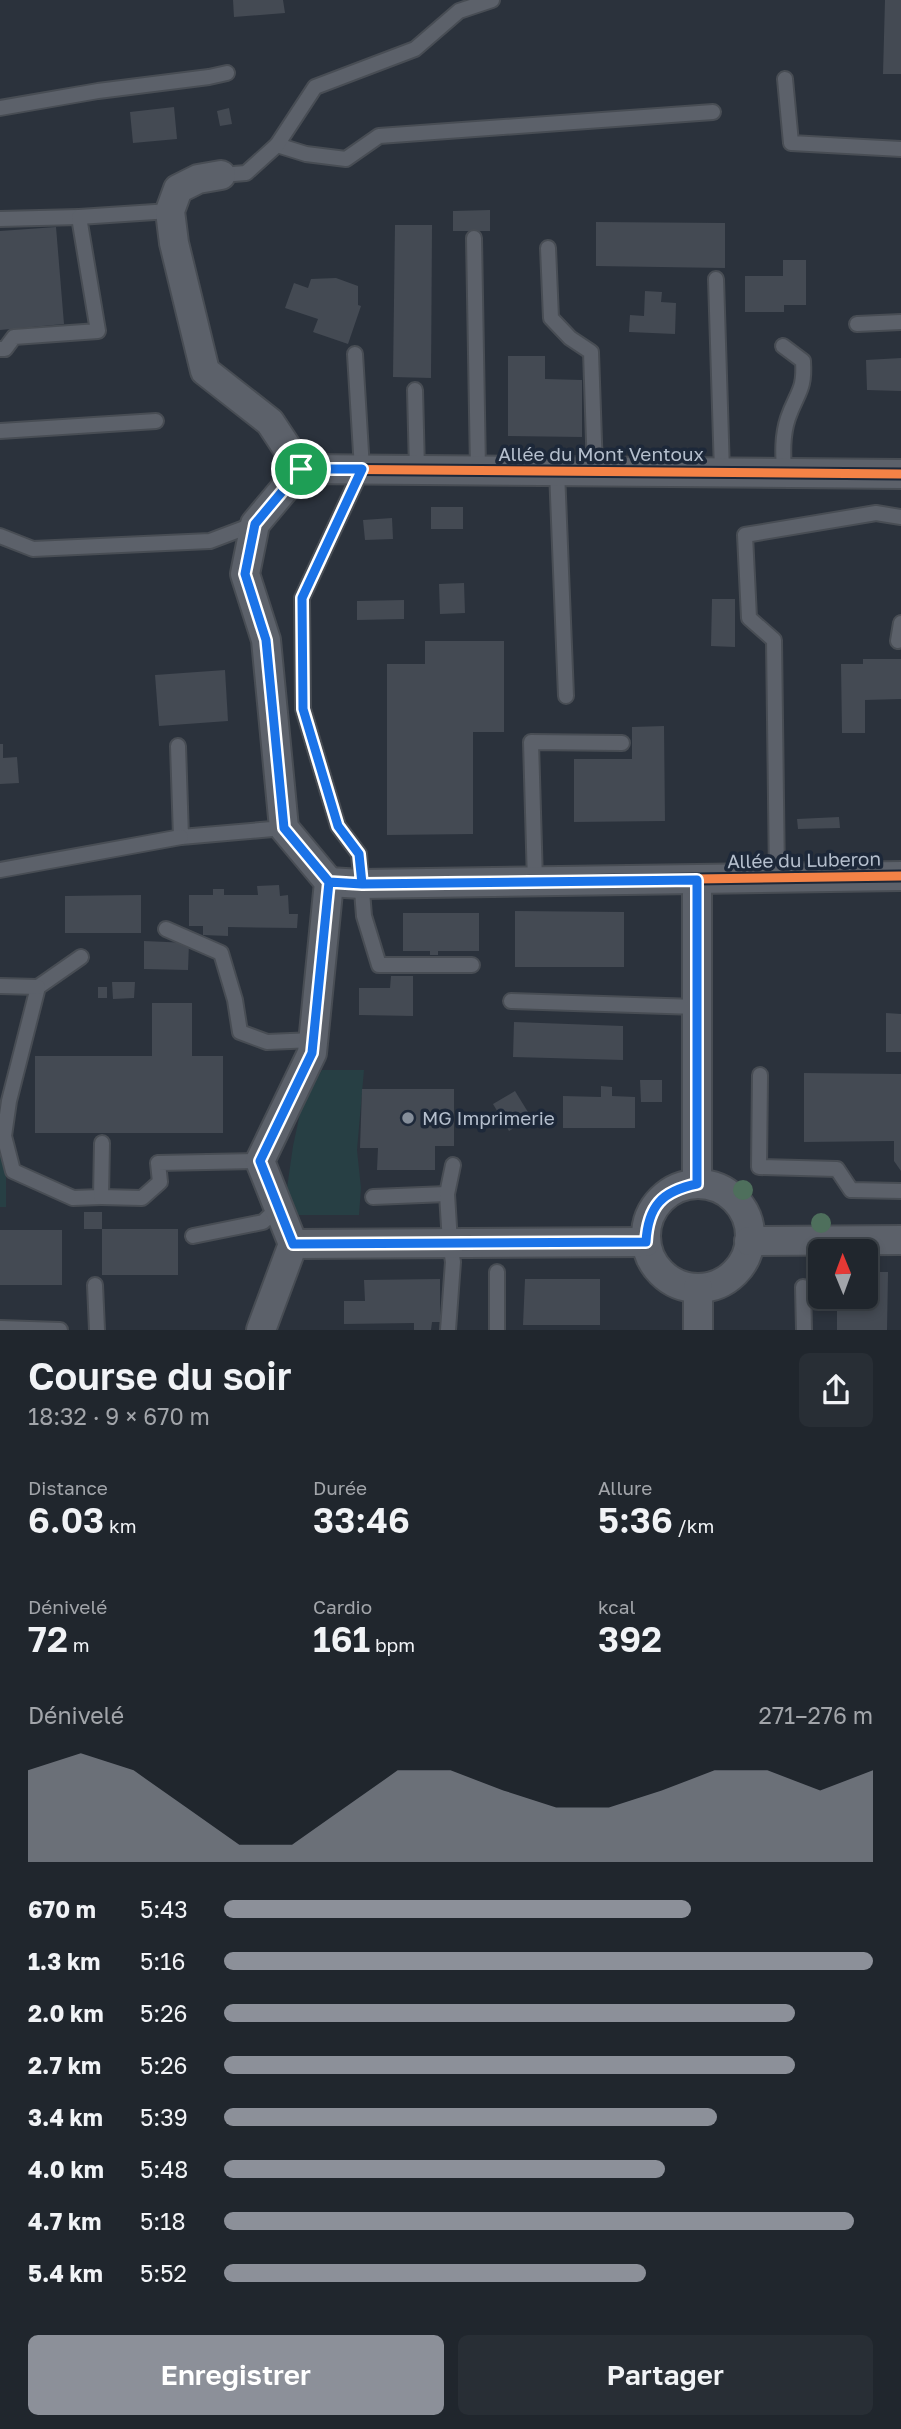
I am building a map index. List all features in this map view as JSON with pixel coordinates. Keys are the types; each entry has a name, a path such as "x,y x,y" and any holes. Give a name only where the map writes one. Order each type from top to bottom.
{"street":[{"path":"221,176 198,179 178,189 170,211 174,243 205,371 270,422 301,469 255,524 245,574 266,640 284,828 329,882 312,1053 260,1161 293,1244 261,1330"},
{"name":"Allée du Mont Ventoux","path":"301,469 901,474"},
{"name":"Allée du Luberon","path":"329,882 362,884 901,876"},
{"path":"697,880 697,1184"},
{"path":"697,1184 715,1187 730,1195 741,1208 748,1224 750,1241 746,1256 732,1274 713,1286 683,1286 663,1275 650,1256 646,1242 647,1225 654,1209 665,1195 680,1187 697,1184"},
{"path":"750,1241 901,1240"},
{"path":"293,1244 646,1242"},
{"path":"698,1288 698,1330"}],"lane":[{"path":"221,176 246,173 277,145 315,87 415,49 459,11 492,0"},
{"path":"0,108 97,91 209,78 227,73"},
{"path":"785,79 791,144 901,149"},
{"path":"277,145 306,154 346,159 379,136 713,113"},
{"path":"0,219 170,211"},
{"path":"0,349 5,349 13,337 98,331 79,217"},
{"path":"474,238 478,470"},
{"path":"548,247 551,318 570,338 591,352 595,471"},
{"path":"716,279 722,472"},
{"path":"857,324 901,322"},
{"path":"783,346 803,360 804,381 787,418 783,444 784,472"},
{"path":"355,354 362,469 302,598 303,709 338,826 359,854 364,916 379,965 472,965"},
{"path":"415,390 417,470"},
{"path":"0,431 156,421"},
{"path":"556,471 566,696"},
{"path":"776,878 774,640 749,618 745,535 876,513 901,517"},
{"path":"0,536 33,549 210,541 255,524"},
{"path":"898,641 901,623"},
{"path":"535,882 531,742 622,743"},
{"path":"178,746 181,838"},
{"path":"0,870 181,838 284,828"},
{"path":"166,929 221,953 235,1000 240,1032 267,1042 314,1040"},
{"path":"0,986 38,987 81,957"},
{"path":"38,987 9,1101 4,1136 13,1171 74,1198 142,1198 160,1182 158,1163 260,1161"},
{"path":"511,1001 697,1007"},
{"path":"760,1074 759,1167 836,1169 851,1190 901,1191"},
{"path":"101,1197 102,1143"},
{"path":"448,1330 453,1262 447,1194 453,1165"},
{"path":"373,1197 447,1194"},
{"path":"193,1236 262,1222 278,1208"},
{"path":"497,1272 497,1330"},
{"path":"95,1285 97,1330"},
{"path":"803,1287 804,1330"},
{"path":"0,1328 60,1330"}],"green space":[{"path":"322,1070 364,1070 357,1150 361,1188 359,1215 299,1215 290,1207 287,1188 302,1104"},
{"path":"0,1150 6,1150 6,1207 0,1207"}],"building":[{"path":"233,0 283,0 285,13 234,17"},
{"path":"885,0 901,0 901,74 883,74"},
{"path":"174,107 177,139 133,143 130,112"},
{"path":"229,108 232,124 220,126 217,111"},
{"path":"490,210 490,231 453,231 453,211"},
{"path":"596,222 725,223 725,268 596,266"},
{"path":"395,225 432,225 431,378 393,377"},
{"path":"56,227 64,324 0,330 0,231"},
{"path":"783,260 806,260 806,305 784,305 784,312 745,312 745,276 783,276"},
{"path":"336,278 358,286 358,305 361,306 348,344 313,332 318,319 285,308 294,283 308,288 311,279"},
{"path":"645,291 662,292 661,302 676,303 675,334 629,332 630,315 644,316"},
{"path":"508,356 545,356 545,379 582,380 582,437 508,436"},
{"path":"901,358 901,391 867,390 866,360"},
{"path":"431,507 463,507 463,529 431,529"},
{"path":"392,518 393,539 365,540 363,520"},
{"path":"464,583 465,613 440,614 439,584"},
{"path":"712,599 735,599 735,647 711,646"},
{"path":"404,600 404,619 357,620 357,601"},
{"path":"425,641 504,641 504,732 473,732 473,834 387,835 387,664 425,664"},
{"path":"863,659 901,659 901,699 865,700 865,733 842,733 841,664 863,664"},
{"path":"225,670 228,721 159,726 155,675"},
{"path":"664,726 665,821 574,822 574,759 632,759 632,727"},
{"path":"0,744 3,744 3,758 17,757 19,783 0,784"},
{"path":"839,817 840,828 798,829 797,819"},
{"path":"279,885 280,896 288,895 289,914 298,914 297,928 228,927 228,936 203,935 203,926 189,926 189,895 213,895 213,889 224,889 224,895 258,895 257,886"},
{"path":"141,895 141,933 65,933 65,896"},
{"path":"515,911 624,912 624,967 515,967"},
{"path":"403,913 479,913 479,951 438,951 438,955 430,955 430,951 403,951"},
{"path":"144,941 189,943 188,970 144,969"},
{"path":"391,976 413,976 413,1016 359,1015 359,988 390,988"},
{"path":"112,982 135,982 134,998 113,999"},
{"path":"98,987 107,987 107,998 98,998"},
{"path":"152,1003 192,1003 192,1056 223,1056 223,1133 35,1133 35,1056 152,1056"},
{"path":"886,1013 901,1014 901,1052 886,1052"},
{"path":"514,1022 623,1026 623,1060 513,1057"},
{"path":"804,1073 901,1074 901,1171 894,1161 894,1141 804,1142"},
{"path":"640,1080 662,1080 662,1102 641,1102"},
{"path":"601,1086 612,1087 612,1096 635,1097 635,1128 563,1128 563,1096 601,1097"},
{"name":"MG Imprimerie","path":"362,1089 454,1089 454,1146 435,1146 435,1170 377,1170 378,1148 360,1148"},
{"path":"515,1091 531,1117 509,1131 493,1104"},
{"path":"84,1212 102,1212 102,1229 84,1229"},
{"path":"102,1229 178,1229 178,1275 102,1275"},
{"path":"0,1230 62,1230 62,1285 0,1285"},
{"path":"878,1272 888,1272 887,1330 837,1330 837,1309 878,1309"},
{"path":"440,1279 440,1322 432,1322 431,1330 414,1330 414,1323 344,1324 344,1301 365,1301 364,1280"},
{"path":"525,1279 600,1279 600,1325 523,1325"}],"cycle path":[{"path":"293,1244 260,1161 312,1053 329,882 284,828 266,640 245,574 255,524 301,469 901,474"},
{"path":"329,882 361,884 901,876"}],"place":[{"name":"MG Imprimerie","path":"408,1118"}],"route":[{"path":"301,469 255,524 245,574 266,640 284,828 329,882 362,884 697,880 697,1184 680,1187 665,1195 654,1209 647,1225 646,1242 293,1244 260,1161 312,1053 329,882 362,884 359,854 338,826 303,709 302,598 362,469 301,469"}]}
